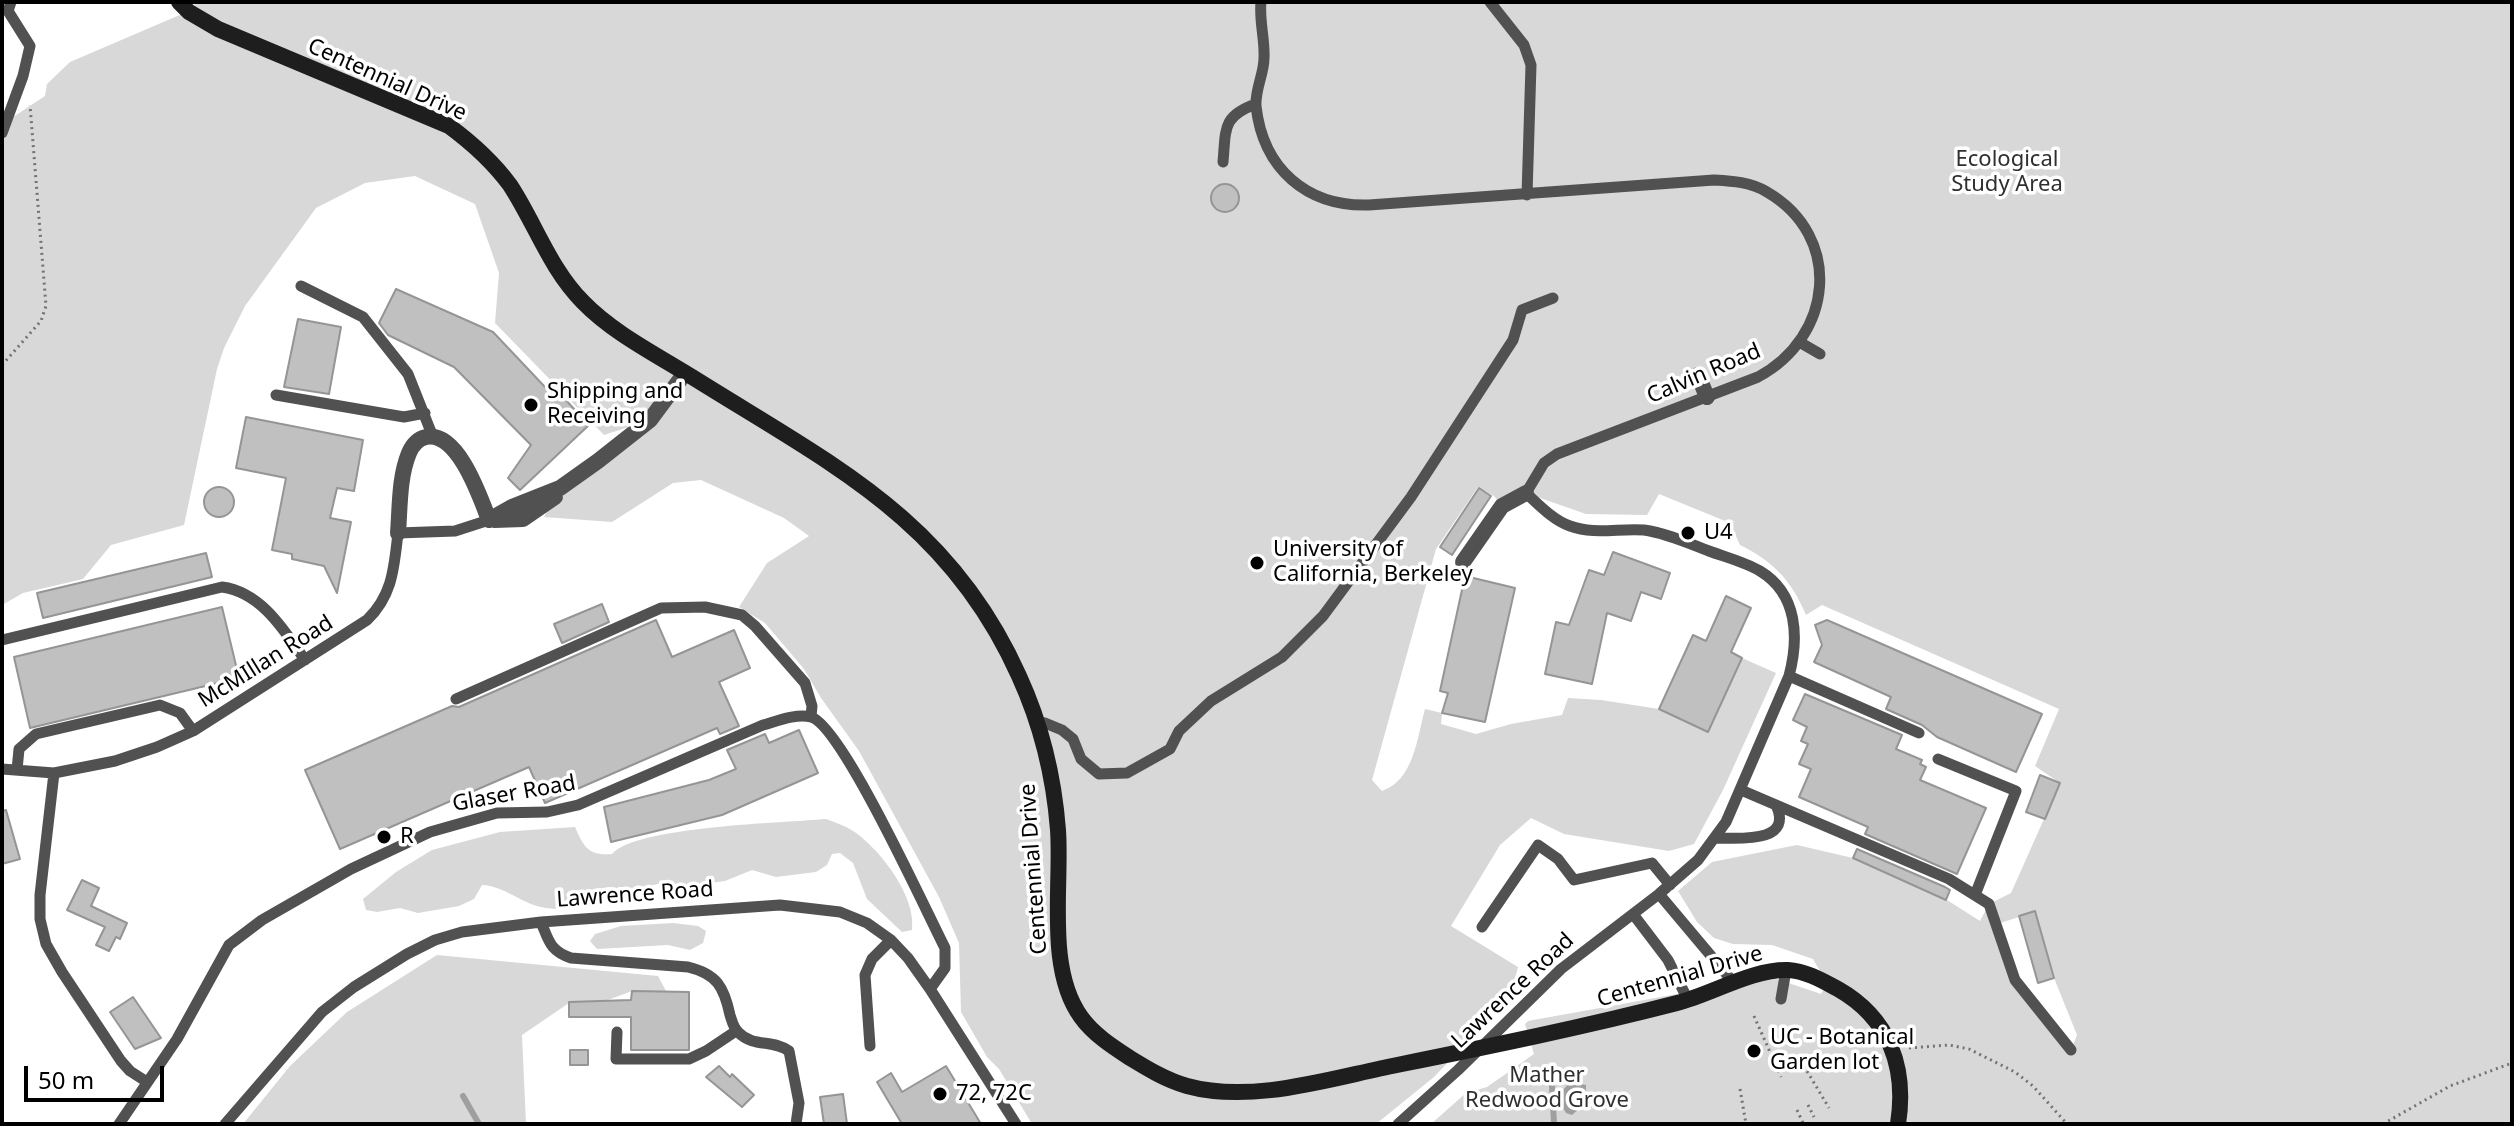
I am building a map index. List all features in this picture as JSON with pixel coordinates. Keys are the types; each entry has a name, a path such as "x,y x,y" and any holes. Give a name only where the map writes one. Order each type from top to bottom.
{"street":[{"name":"Centennial Drive","path":"179,2 189,12 230,35 449,126 473,144 510,186 569,286 586,306 610,325 862,484 931,543 967,586 1020,677 1049,764 1058,827 1058,944 1070,996 1080,1017 1096,1034 1126,1055 1162,1077 1189,1087 1256,1092 1583,1027 1688,1000 1733,982 1786,970 1806,973 1827,983 1868,1010 1884,1030 1900,1075 1898,1124"},
{"path":"398,533 407,456 420,439 433,437 443,440 461,459 477,488 489,520 523,519 555,499 560,488 650,420 685,373"},
{"path":"1698,375 1707,397"},
{"path":"1463,562 1502,506 1526,493"}],"lane":[{"name":"Calvin Road","path":"1261,2 1265,59 1256,104 1270,151 1282,171 1323,200 1358,205 1714,180 1741,182 1767,192 1788,208 1803,226 1814,247 1820,288 1817,309 1801,343 1774,369 1557,454 1544,463 1526,493"},
{"path":"1490,2 1524,45 1531,65 1527,195"},
{"path":"2,133 23,76 30,46 7,9"},
{"path":"1223,162 1230,118 1240,109 1256,104"},
{"path":"301,286 363,317 408,374 433,437"},
{"path":"1037,722 1062,730 1073,739 1081,759 1099,774 1127,773 1170,749 1179,731 1221,694 1282,657 1323,616 1411,497 1513,340 1522,310 1553,298"},
{"path":"1801,343 1820,354"},
{"path":"276,395 404,417 425,413"},
{"path":"1526,493 1568,525 1584,530 1645,530 1663,534 1762,572 1788,603 1795,621 1796,641 1789,676 1741,790 1716,838 1698,860 1659,894 1733,982"},
{"path":"398,533 455,531 489,520"},
{"name":"McMIllan Road","path":"2,769 54,773 115,761 193,731 352,632 382,603 391,585 398,533"},
{"path":"2,640 222,587 237,589 250,596 280,626 305,660"},
{"path":"456,699 661,608 705,607 742,615 805,683 812,706 811,717 822,724 834,739 862,785 945,948 945,968 930,989"},
{"path":"1789,676 1919,733"},
{"path":"17,770 19,749 36,734 160,705 180,713 193,731"},
{"name":"Glaser Road","path":"119,1124 177,1039 229,945 262,920 351,869 430,832 475,817 514,811 555,811 578,805 763,725 794,717 811,717"},
{"path":"1938,759 2016,791 1975,895"},
{"path":"54,773 40,895 40,919 46,944 121,1061 147,1082"},
{"path":"1741,790 1937,873 1989,904 2015,980 2071,1050"},
{"path":"1716,838 1767,835 1778,821 1776,805"},
{"path":"1482,927 1538,845 1558,859 1574,880 1652,863 1670,885"},
{"name":"Lawrence Road","path":"1398,1124 1561,969 1659,894"},
{"name":"Lawrence Road","path":"225,1124 322,1012 354,987 435,940 462,932 541,922 780,905 840,912 867,923 891,940 930,989 1016,1124"},
{"path":"1633,914 1668,960 1688,1000"},
{"path":"541,922 558,954 571,958 688,967 716,978 723,987 736,1031 750,1041 776,1044 789,1051 799,1103 796,1124"},
{"path":"870,1046 865,975 872,959 891,940"},
{"path":"1781,999 1786,970"},
{"path":"617,1032 616,1059 689,1059 736,1031"}],"path":[{"path":"2,365 41,321 46,306 29,83 23,76"},
{"path":"1754,1016 1781,1077"},
{"path":"1894,1051 1949,1045 1969,1049 2024,1079 2067,1124"},
{"path":"2383,1124 2450,1086 2512,1063"},
{"path":"1804,1066 1829,1108"},
{"path":"1740,1089 1746,1124"},
{"path":"1808,1105 1814,1117"},
{"path":"1797,1110 1803,1123"}],"green space":[{"name":"University of California, Berkeley","path":"197,2 2512,2 2512,1124 1431,1124 1466,1093 1487,1087 1534,1054 1525,1024 1528,1021 1771,977 1821,994 1827,983 1813,959 1772,945 1733,944 1714,938 1697,922 1678,891 1712,862 1797,845 1853,858 1947,900 1980,921 1989,904 2011,893 2060,783 2035,766 2059,709 1822,605 1806,615 1788,582 1772,565 1740,545 1730,523 1659,494 1647,515 1586,514 1526,493 1502,506 1494,496 1478,487 1436,549 1372,780 1382,791 1401,778 1412,757 1425,709 1442,713 1441,724 1476,734 1562,715 1568,698 1601,700 1659,709 1708,731 1742,658 1776,673 1723,790 1694,844 1669,851 1564,834 1531,818 1500,845 1451,926 1518,967 1510,997 1434,1077 1376,1124 1032,1124 961,1012 959,943 939,897 859,751 804,669 765,623 739,607 767,563 809,536 784,518 701,480 673,483 612,522 544,517 560,488 647,421 604,435 495,323 499,273 475,204 415,176 365,183 316,208 245,306 224,348 184,525 111,545 83,579 23,593 2,605 2,145 13,117 45,96 47,84 70,62 189,11","holes":["2035,912 2054,978 2077,1035 2071,1050 2015,980 1997,924"]},
{"path":"826,819 850,829 883,859 908,902 912,930 902,932 867,899 853,863 840,853 832,854 827,865 816,872 776,877 752,870 725,881 688,886 662,883 632,890 608,887 593,892 592,906 547,908 482,885 474,899 459,906 418,913 400,908 377,912 366,910 363,899 396,872 432,850 500,832 575,827 592,852 612,854 650,837 680,832"},
{"path":"673,923 698,926 706,931 703,943 690,950 668,945 597,949 590,941 595,934 621,926"},
{"path":"437,955 658,976 666,991 632,991 608,1000 569,1003 522,1035 526,1124 243,1124 290,1066 347,1012"}],"shaded area":[{"path":"1570,1082 1586,1085 1586,1103 1572,1115 1566,1113 1557,1097"}],"building":[{"path":"1225,184 1235,188 1239,198 1235,208 1225,212 1215,208 1211,198 1215,188"},
{"name":"Shipping and Receiving","path":"396,289 493,332 545,387 550,383 589,425 520,490 508,478 531,445 454,367 388,335 379,323"},
{"path":"298,319 341,327 329,394 284,387"},
{"path":"246,417 363,440 354,491 337,488 330,518 351,522 337,593 324,566 292,559 292,554 272,550 286,478 236,468"},
{"path":"219,487 229,492 234,502 229,512 219,517 209,512 204,502 209,492"},
{"path":"1479,488 1491,496 1452,555 1440,547"},
{"path":"1613,552 1670,573 1661,599 1641,592 1631,621 1607,613 1592,684 1545,674 1556,622 1569,625 1589,570 1604,575"},
{"path":"206,553 212,577 43,618 37,593"},
{"path":"1465,576 1515,588 1485,722 1442,713 1448,693 1440,691"},
{"path":"1726,596 1751,608 1731,652 1742,658 1708,732 1659,709 1693,635 1706,641"},
{"path":"602,604 609,622 562,643 554,624"},
{"path":"222,607 239,678 30,728 14,657"},
{"path":"656,620 672,657 734,630 750,668 719,682 739,726 720,734 717,728 545,803 529,767 340,849 305,770 452,706 459,707"},
{"path":"1827,620 2042,714 2016,772 1937,737 1922,725 1886,709 1891,697 1814,662 1822,645 1815,625"},
{"path":"1805,694 1902,735 1896,749 1922,760 1920,764 1926,767 1920,780 1986,808 1957,874 1865,834 1868,827 1799,797 1811,769 1799,764 1808,744 1801,741 1807,727 1793,720"},
{"path":"799,730 818,773 722,815 611,842 604,807 709,780 736,769 727,750 765,734 769,743"},
{"path":"2040,775 2060,783 2045,819 2026,812"},
{"path":"6,810 20,859 2,864 2,811"},
{"path":"1857,849 1945,887 1950,890 1946,900 1853,858"},
{"path":"82,880 99,888 91,906 127,923 120,939 116,937 109,951 96,945 105,927 67,910"},
{"path":"2035,911 2054,978 2038,983 2019,916"},
{"path":"632,991 689,992 689,1050 631,1050 631,1017 569,1017 569,1002 631,1000"},
{"path":"133,997 161,1038 135,1049 110,1012"},
{"path":"570,1050 588,1050 588,1065 570,1065"},
{"path":"719,1066 754,1095 742,1107 706,1077"},
{"name":"72, 72C","path":"946,1066 981,1124 902,1124 877,1082 891,1073 902,1092"},
{"path":"843,1094 847,1124 824,1124 820,1097"}],"waterway":[{"path":"1551,1066 1554,1124"},
{"path":"463,1096 479,1124"}],"place":[{"name":"Shipping and Receiving","path":"531,405"},
{"name":"U4","path":"1688,533"},
{"name":"University of California, Berkeley","path":"1257,563"},
{"name":"R","path":"384,837"},
{"name":"UC - Botanical Garden lot","path":"1754,1051"},
{"name":"72, 72C","path":"940,1094"}],"park label":[{"name":"Ecological Study Area","path":"2007,172"},
{"name":"Mather Redwood Grove","path":"1547,1088"}]}
